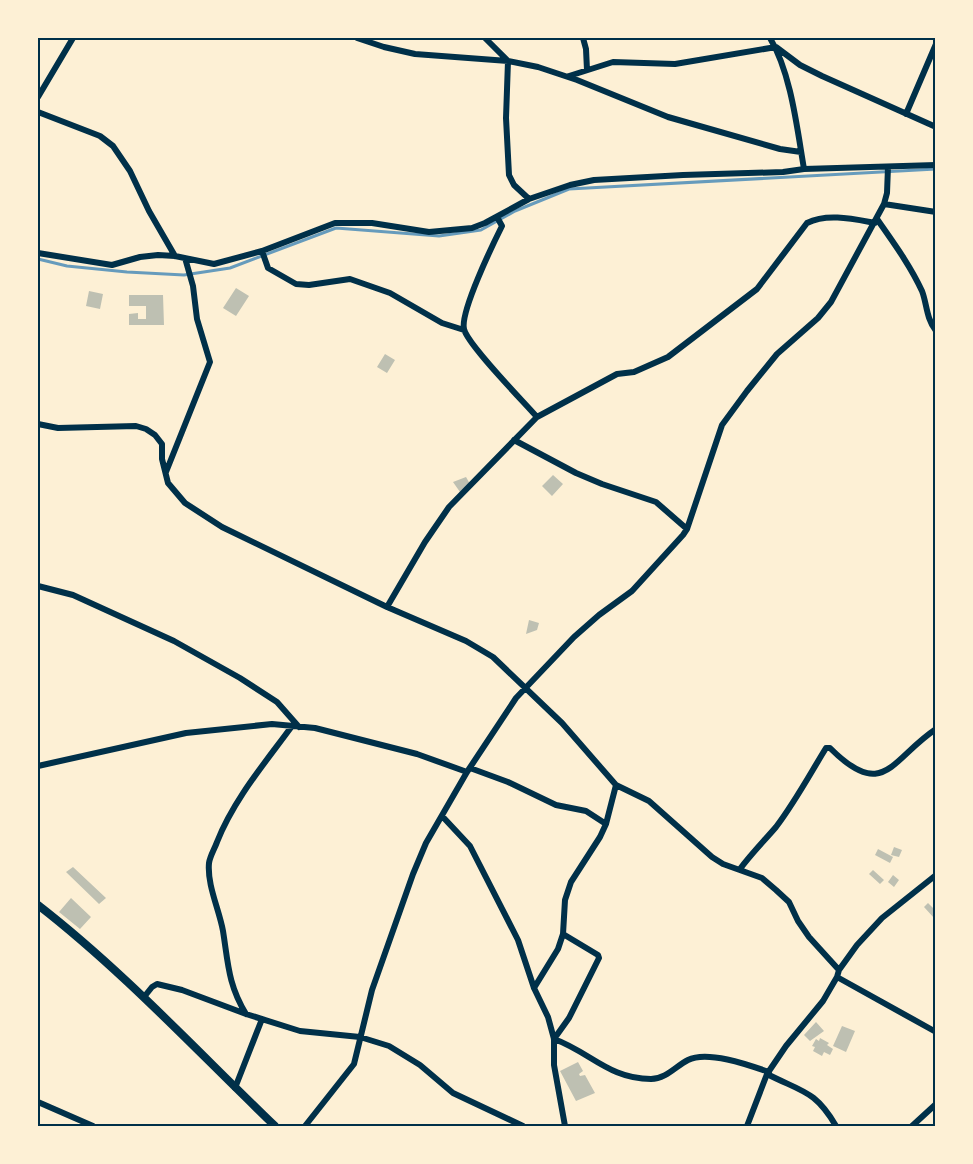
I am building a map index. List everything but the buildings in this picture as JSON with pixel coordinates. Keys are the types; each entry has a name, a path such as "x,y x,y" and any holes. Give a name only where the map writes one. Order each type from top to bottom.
{"street":[{"path":"38,97 73,38"},
{"path":"357,38 415,54 508,61 538,67 568,76 668,117 780,149 801,152"},
{"path":"484,38 508,61 506,118 509,175 514,185 529,199"},
{"path":"583,38 587,70"},
{"path":"770,38 776,47 793,106 804,169"},
{"path":"906,114 936,44"},
{"path":"568,76 613,62 675,64 776,47 800,65 936,127"},
{"path":"38,112 100,136 113,147 130,171 148,211 175,256"},
{"path":"38,253 112,265 140,257 175,256 214,264 262,251 335,223 372,223 429,232 472,228 529,199 570,185 594,180 936,165"},
{"path":"305,1126 354,1064 372,990 413,874 426,843 468,770 516,698 574,637 632,591 687,529 722,425 777,354 818,318 831,302 884,204 887,193 888,167"},
{"path":"884,204 936,213"},
{"path":"497,217 502,226 470,300 463,320 464,330 474,347 537,417"},
{"path":"387,607 425,542 449,507 537,417 616,374 634,372 668,357 757,289 807,223 813,220 845,217 876,221 912,270 923,294 931,325 936,331"},
{"path":"262,251 268,268 296,284 309,285 350,279 390,293 442,323 464,330"},
{"path":"165,472 210,362 197,319 193,286 185,258"},
{"path":"38,424 58,428 136,426 146,429 162,444 168,483 185,503 222,527 387,607 466,641 493,657 562,723 616,785 649,801 711,857 723,864 762,878 789,902 809,938 839,970"},
{"path":"514,440 576,473 656,502 687,529"},
{"path":"38,586 73,595 174,641 277,702 296,726"},
{"path":"38,766 186,733 272,724 296,726 315,728 417,754 508,782 556,805 586,812 606,824"},
{"path":"246,1014 239,1003 228,972 223,933 209,874 209,861 224,824 242,795 296,726"},
{"path":"740,869 793,803 826,748 830,748 866,774 874,775 893,767 936,729"},
{"path":"534,988 558,949 563,934 565,900 571,882 600,837 606,824 616,785"},
{"path":"442,816 470,846 518,940 534,988 548,1017 554,1039 554,1065 565,1126"},
{"path":"748,1126 768,1073 786,1046 823,1001 839,970 857,945 882,918 936,875"},
{"path":"38,904 73,932 144,997 275,1126"},
{"path":"554,1039 569,1018 599,958 598,955 563,934"},
{"path":"837,977 936,1032"},
{"path":"144,997 157,984 182,990 300,1031 360,1037 389,1046 420,1065 453,1093 523,1126"},
{"path":"235,1088 262,1019"},
{"path":"554,1039 567,1044 608,1070 641,1078 653,1079 663,1076 687,1060 695,1058 735,1060 768,1073 815,1097 836,1126"},
{"path":"38,1102 93,1126"},
{"path":"912,1126 936,1104"}],"waterway":[{"path":"38,259 67,266 184,275 230,268 336,228 439,236 481,230 515,211 569,189 936,169"}]}
